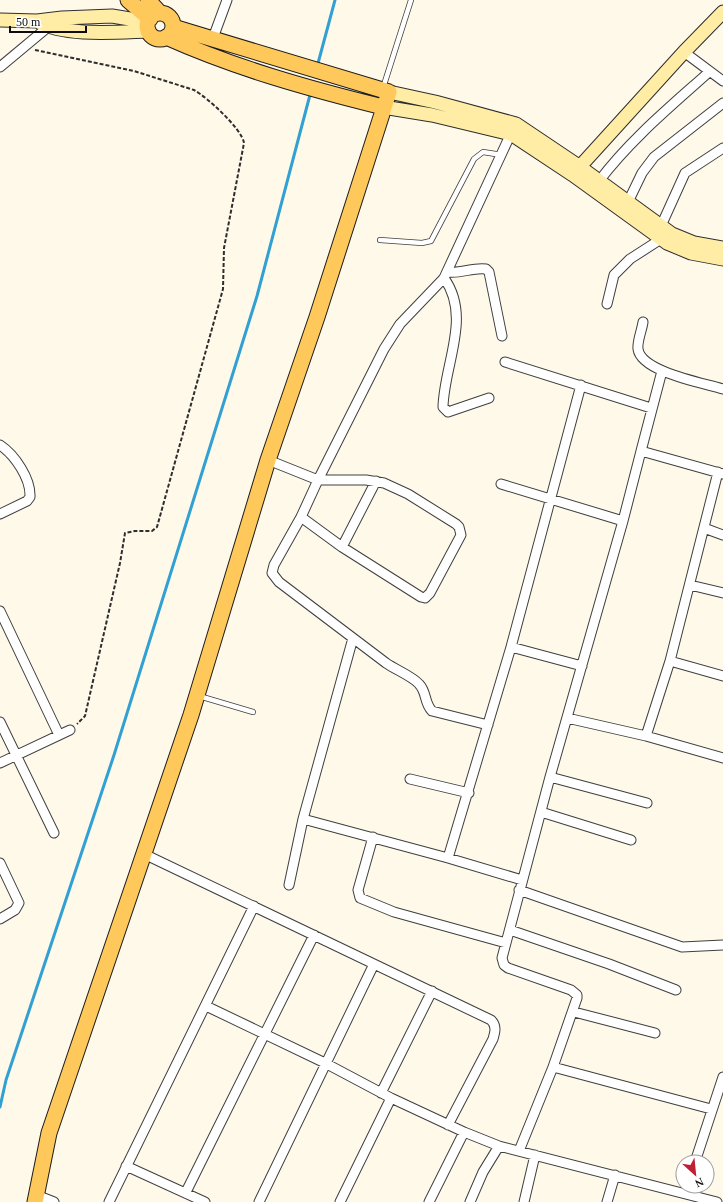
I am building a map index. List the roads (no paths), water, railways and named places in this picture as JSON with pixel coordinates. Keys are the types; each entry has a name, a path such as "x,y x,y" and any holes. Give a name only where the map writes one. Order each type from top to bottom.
{"main road":[{"path":"128,0 152,13 168,16 173,23 170,32"},
{"path":"576,171 684,52 723,12"},
{"path":"0,19 42,24 62,18 104,16 124,17 152,13"},
{"path":"152,13 158,38 170,32 213,38 288,63 367,86 436,102 514,129 691,253 723,258"},
{"path":"170,32 195,50 283,80 383,107 514,129"},
{"path":"35,1198 49,1133 197,695 268,460 317,317 383,107 385,91"},
{"path":"576,171 600,181 628,202 661,232 672,234 694,243 723,248"}],"street":[{"path":"213,38 227,0"},
{"path":"0,67 22,48 42,24"},
{"path":"684,52 723,81"},
{"path":"600,181 617,158 637,137 709,72"},
{"path":"628,202 642,173 654,157 723,103"},
{"path":"488,725 432,710 426,705 425,694 418,682 398,672 279,582 272,573 274,565 301,517 384,349 400,324 446,275 514,129"},
{"path":"607,304 614,274 661,232 685,173 723,148"},
{"path":"446,275 480,268 486,269 489,272 502,336"},
{"path":"446,275 452,292 457,318 456,333 447,371 443,407 448,412 489,398"},
{"path":"643,322 638,349 639,354 647,362 662,371 723,389"},
{"path":"505,362 651,408"},
{"path":"519,1151 553,1067 578,998 575,992 508,968 504,965 502,958 550,777 623,521 651,408 662,371"},
{"path":"448,858 469,793 511,646 581,385"},
{"path":"0,445 6,449 18,464 30,492 30,497 26,501 0,514"},
{"path":"641,452 720,473 704,528 670,661 646,736"},
{"path":"268,460 318,480 376,481 384,483 408,494 456,524 461,530 459,540 430,593 425,598 418,596 342,547 301,517"},
{"path":"342,547 376,481"},
{"path":"501,484 623,521"},
{"path":"704,528 723,535"},
{"path":"690,584 723,593"},
{"path":"0,611 59,735"},
{"path":"289,885 303,819 353,638"},
{"path":"511,646 582,666"},
{"path":"670,661 723,676"},
{"path":"567,718 646,736 723,758"},
{"path":"0,722 54,833"},
{"path":"0,763 70,730"},
{"path":"550,777 647,803"},
{"path":"410,779 469,793"},
{"path":"541,812 631,840"},
{"path":"303,819 373,837 522,880"},
{"path":"373,837 358,890 360,898 394,912 506,943"},
{"path":"144,854 484,1015 495,1024 493,1039 448,1125"},
{"path":"0,863 19,903 15,910 0,919"},
{"path":"519,890 682,947 723,945"},
{"path":"109,1202 254,906"},
{"path":"510,930 676,990"},
{"path":"186,1192 314,935"},
{"path":"259,1202 374,964"},
{"path":"381,1093 432,991"},
{"path":"206,1006 325,1063 391,1098 448,1125 499,1146 615,1175 675,1188"},
{"path":"574,1012 655,1033"},
{"path":"553,1067 711,1109"},
{"path":"697,1154 711,1109 723,1077"},
{"path":"340,1202 391,1098"},
{"path":"429,1202 464,1132"},
{"path":"470,1202 484,1172 499,1146"},
{"path":"524,1202 535,1155"},
{"path":"126,1166 186,1192 205,1202"},
{"path":"607,1202 615,1175"},
{"path":"696,1194 716,1202"},
{"path":"35,1198 54,1202"}],"lane":[{"path":"385,91 411,0"},
{"path":"380,240 427,244 431,242 474,159 483,152 502,155"},
{"path":"197,695 253,712"}],"waterway":[{"path":"317,67 335,0"},
{"path":"0,1107 6,1080 114,755 257,296 311,91"}]}
